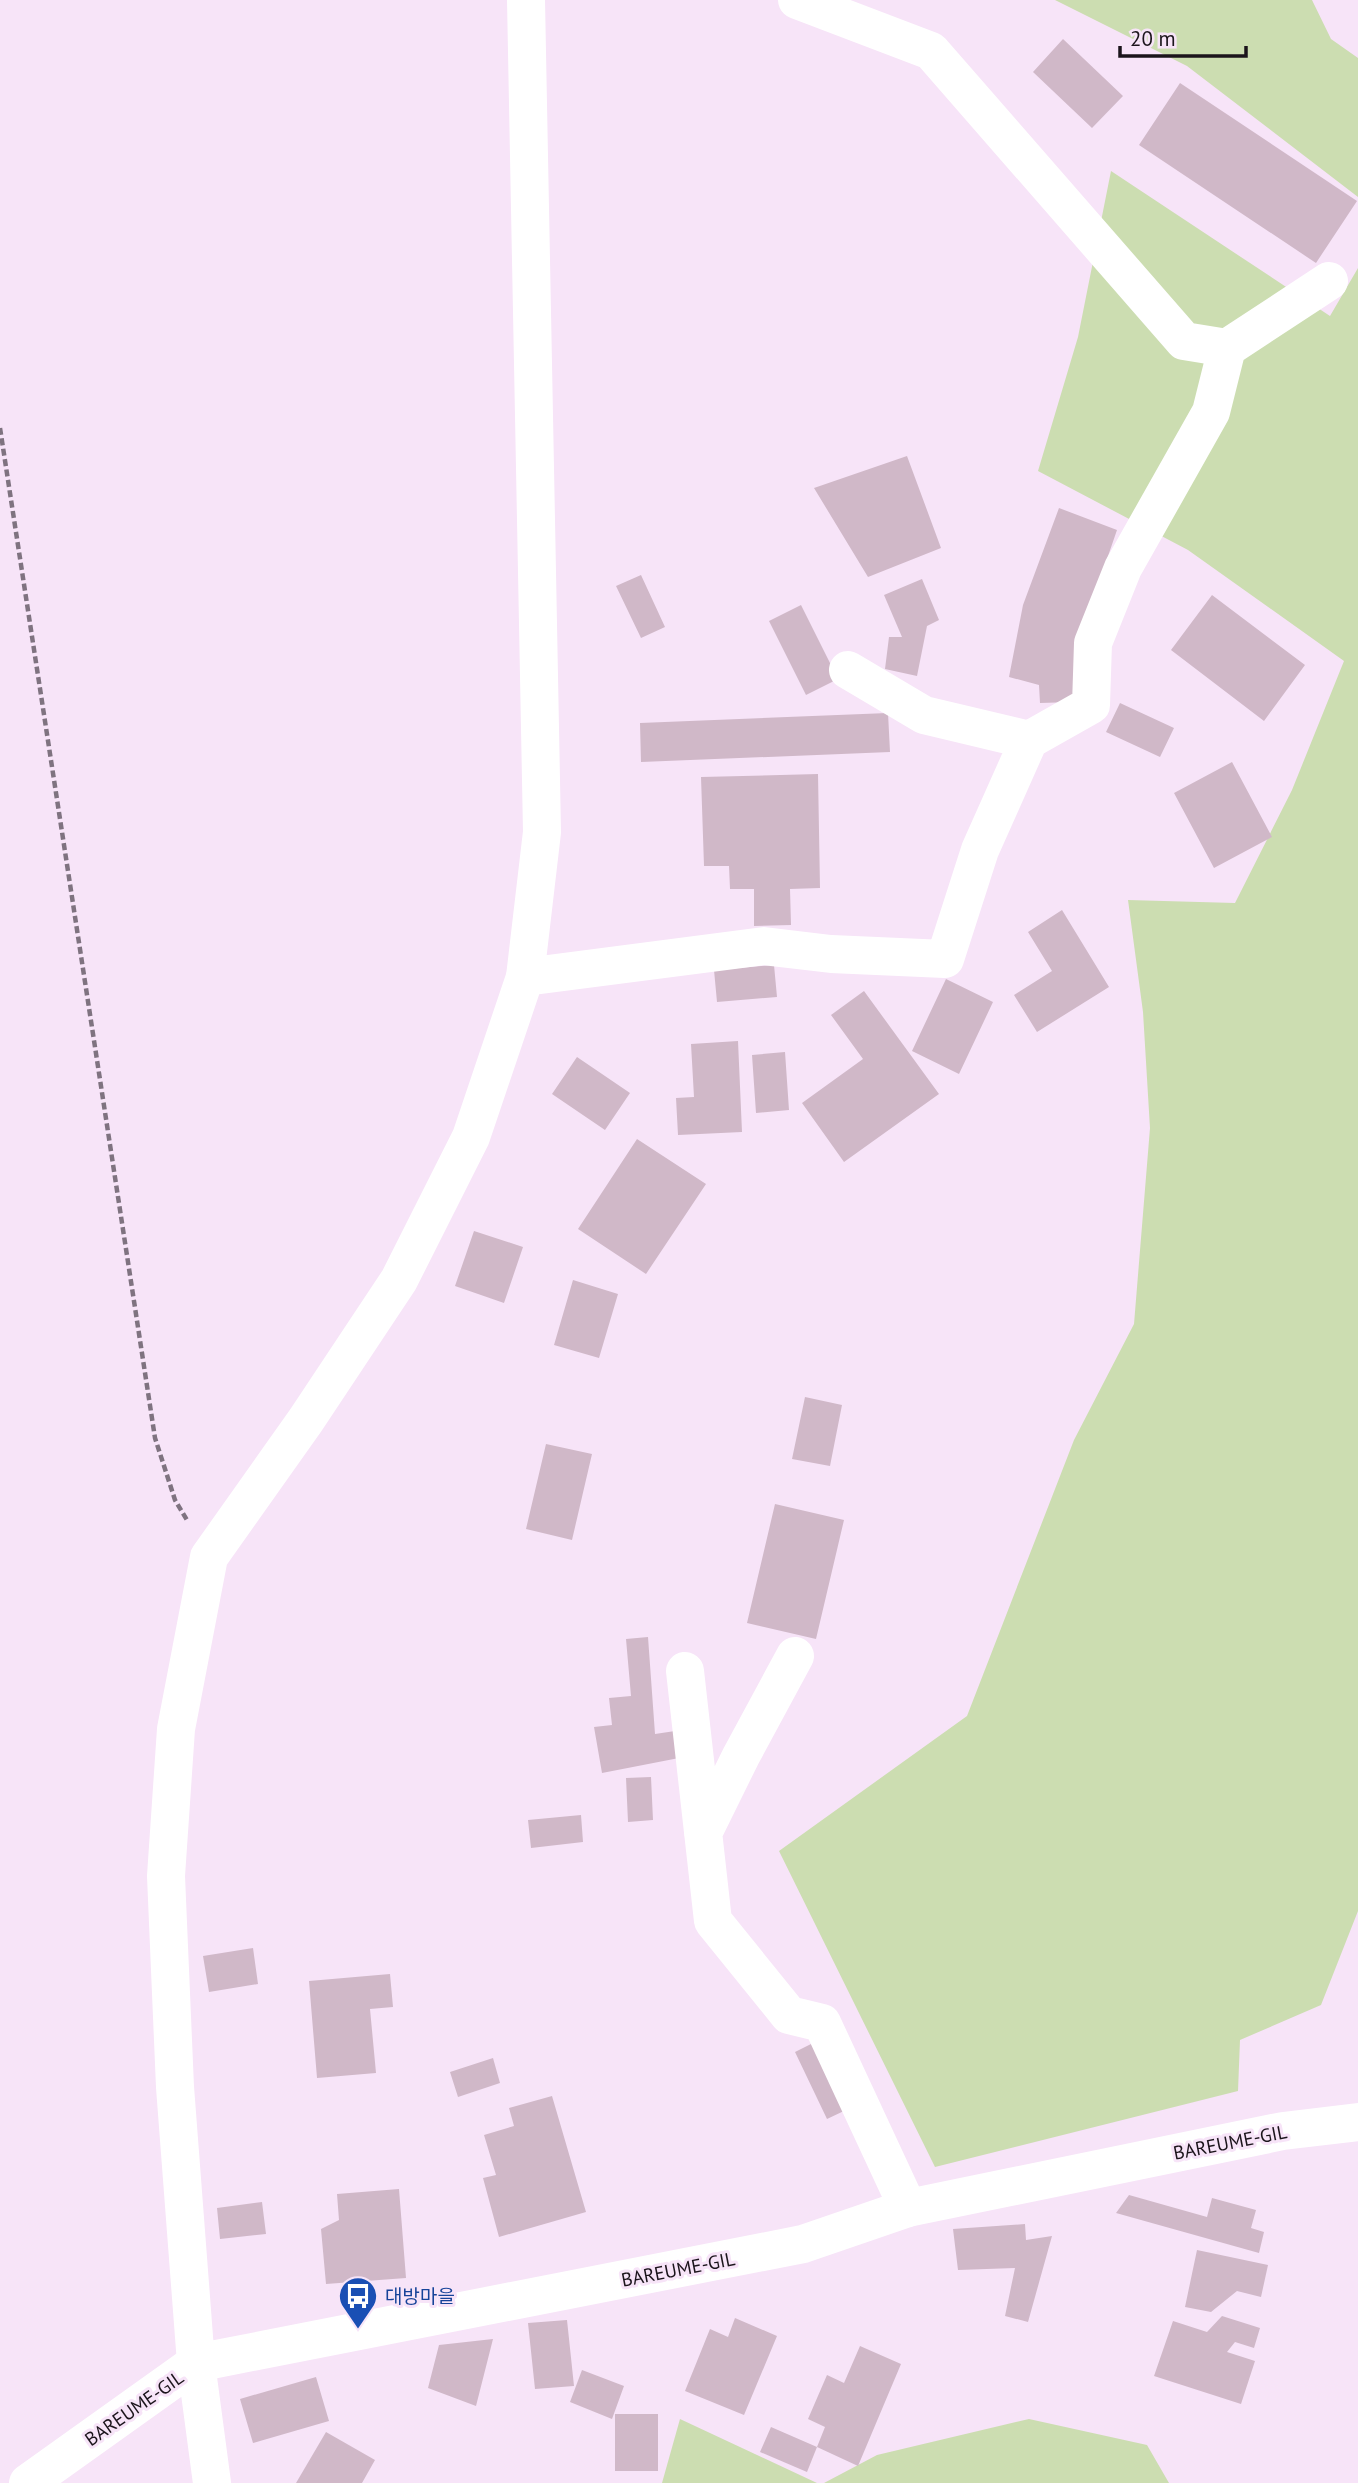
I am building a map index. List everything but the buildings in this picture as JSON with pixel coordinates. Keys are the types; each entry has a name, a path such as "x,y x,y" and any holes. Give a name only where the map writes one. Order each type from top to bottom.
{"street":[{"path":"212,2483 196,2363 175,2087 166,1876 176,1729 209,1557 306,1420 399,1280 471,1137 525,977 542,832 526,0"},
{"path":"797,0 931,51 1184,341 1227,348 1329,281"},
{"path":"525,977 764,946 831,954 945,959 980,850 1029,740 1091,705 1093,643 1123,568 1211,412 1227,348"},
{"path":"848,670 924,715 1029,740"},
{"path":"703,1833 795,1656"},
{"path":"685,1671 713,1921 789,2015 822,2023 908,2208"},
{"name":"BAREUME-GIL","path":"28,2483 196,2363 803,2244 908,2208 1283,2130 1358,2122"}],"path":[{"path":"0,428 155,1438 175,1500 209,1557"}],"green space":[{"path":"1055,0 1312,0 1331,39 1358,58 1358,197 1187,66"},
{"path":"1111,171 1330,316 1358,268 1358,1911 1321,2005 1240,2040 1238,2091 935,2167 779,1851 967,1716 1074,1440 1134,1324 1150,1128 1143,1012 1128,900 1235,903 1292,790 1344,661 1188,550 1038,471 1078,337"},
{"path":"680,2419 817,2483 662,2483"},
{"path":"1029,2419 1147,2445 1169,2483 824,2483 877,2455"}],"place":[{"name":"대방마을","path":"358,2330"}]}
